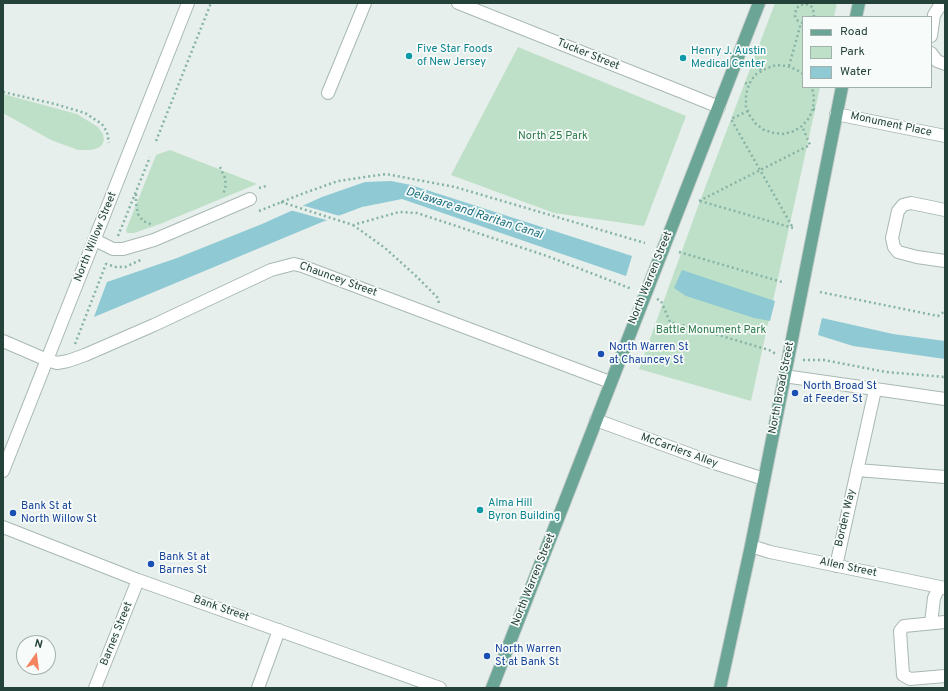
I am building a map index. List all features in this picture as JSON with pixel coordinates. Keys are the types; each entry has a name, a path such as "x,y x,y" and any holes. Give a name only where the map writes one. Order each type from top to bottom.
{"main road":[{"name":"North Warren Street","path":"492,688 759,3"},
{"path":"856,16 859,3"},
{"name":"North Broad Street","path":"720,688 751,546 842,88"}],"street":[{"name":"North Willow Street","path":"3,471 188,3"},
{"path":"328,93 365,3"},
{"name":"Tucker Street","path":"458,3 718,107"},
{"path":"932,29 934,15 939,7 944,3"},
{"path":"932,56 937,61 945,64"},
{"name":"Monument Place","path":"836,114 945,136"},
{"path":"95,240 112,249 123,249 154,240 250,200"},
{"path":"945,210 911,203 904,205 898,211 892,238 894,247 898,252 917,257 945,261"},
{"name":"Chauncey Street","path":"3,341 47,360 57,363 68,361 154,325 272,270 294,264 610,382"},
{"path":"784,376 945,399"},
{"name":"Borden Way","path":"836,566 875,390"},
{"name":"McCarriers Alley","path":"596,420 708,461 764,479"},
{"path":"857,470 945,477"},
{"name":"Bank Street","path":"3,527 138,580 440,688"},
{"name":"Allen Street","path":"751,546 770,552 942,587"},
{"name":"Barnes Street","path":"95,688 138,580"},
{"path":"931,623 934,598 942,587"},
{"path":"945,622 904,626 900,631 903,675 910,679 945,676"},
{"path":"258,688 279,630"}],"path":[{"path":"156,141 211,3"},
{"path":"789,66 802,23 796,19 795,12 798,7 807,4 812,8 814,16"},
{"path":"756,54 762,71"},
{"path":"802,73 789,66 776,65 755,75 749,84 746,95 746,107 756,124 764,130 774,134 784,134 794,131 802,126 809,118 813,109 814,98 812,88"},
{"path":"745,83 749,84"},
{"path":"3,92 55,104 85,113 102,124 107,132 109,143"},
{"path":"813,109 817,110"},
{"path":"748,111 731,119 760,170 793,228 699,201 706,198 760,170 810,145 802,126"},
{"path":"79,335 106,264 150,157"},
{"path":"220,167 225,178 226,185 222,198"},
{"path":"253,214 299,194 338,181 386,174 455,187 645,243"},
{"path":"136,191 138,214 143,221 160,227"},
{"path":"281,202 352,225 385,248 437,297 445,320"},
{"path":"352,225 399,212 417,213 547,256 632,289"},
{"path":"680,252 782,282"},
{"path":"106,264 116,267 125,267 146,258"},
{"path":"820,292 938,316 945,311"},
{"path":"657,299 661,301 670,322 768,350 773,353"},
{"path":"803,360 824,360 886,372 945,377"}],"green space":[{"name":"Battle Monument Park","path":"775,3 837,3 834,16 802,16 802,88 820,88 751,401 639,369 700,201"},
{"name":"North 25 Park","path":"518,47 686,116 644,226 554,213 451,175"},
{"path":"3,94 77,114 98,127 103,134 104,140 102,145 91,150 78,150 51,140 3,113"},
{"path":"170,150 257,184 160,224 134,233 127,233 126,230 156,155"}],"water":[{"name":"Delaware and Raritan Canal","path":"391,181 411,185 632,256 626,276 402,199 362,207 322,222 94,317 107,282 177,258 262,224 322,197 365,182"},
{"path":"682,270 775,301 770,321 754,318 686,296 674,288"},
{"path":"822,318 893,334 945,341 945,359 853,346 818,335"}],"pier":[{"path":"301,205 340,216 330,221 290,210"}],"place":[{"name":"Five Star Foods of New Jersey","path":"409,56"},
{"name":"Henry J. Austin Medical Center","path":"683,58"},
{"name":"North Warren St at Chauncey St","path":"601,354"},
{"name":"North Broad St at Feeder St","path":"795,393"},
{"name":"Alma Hill Byron Building","path":"480,510"},
{"name":"Bank St at North Willow St","path":"13,513"},
{"name":"Bank St at Barnes St","path":"151,564"},
{"name":"North Warren St at Bank St","path":"487,656"}]}
